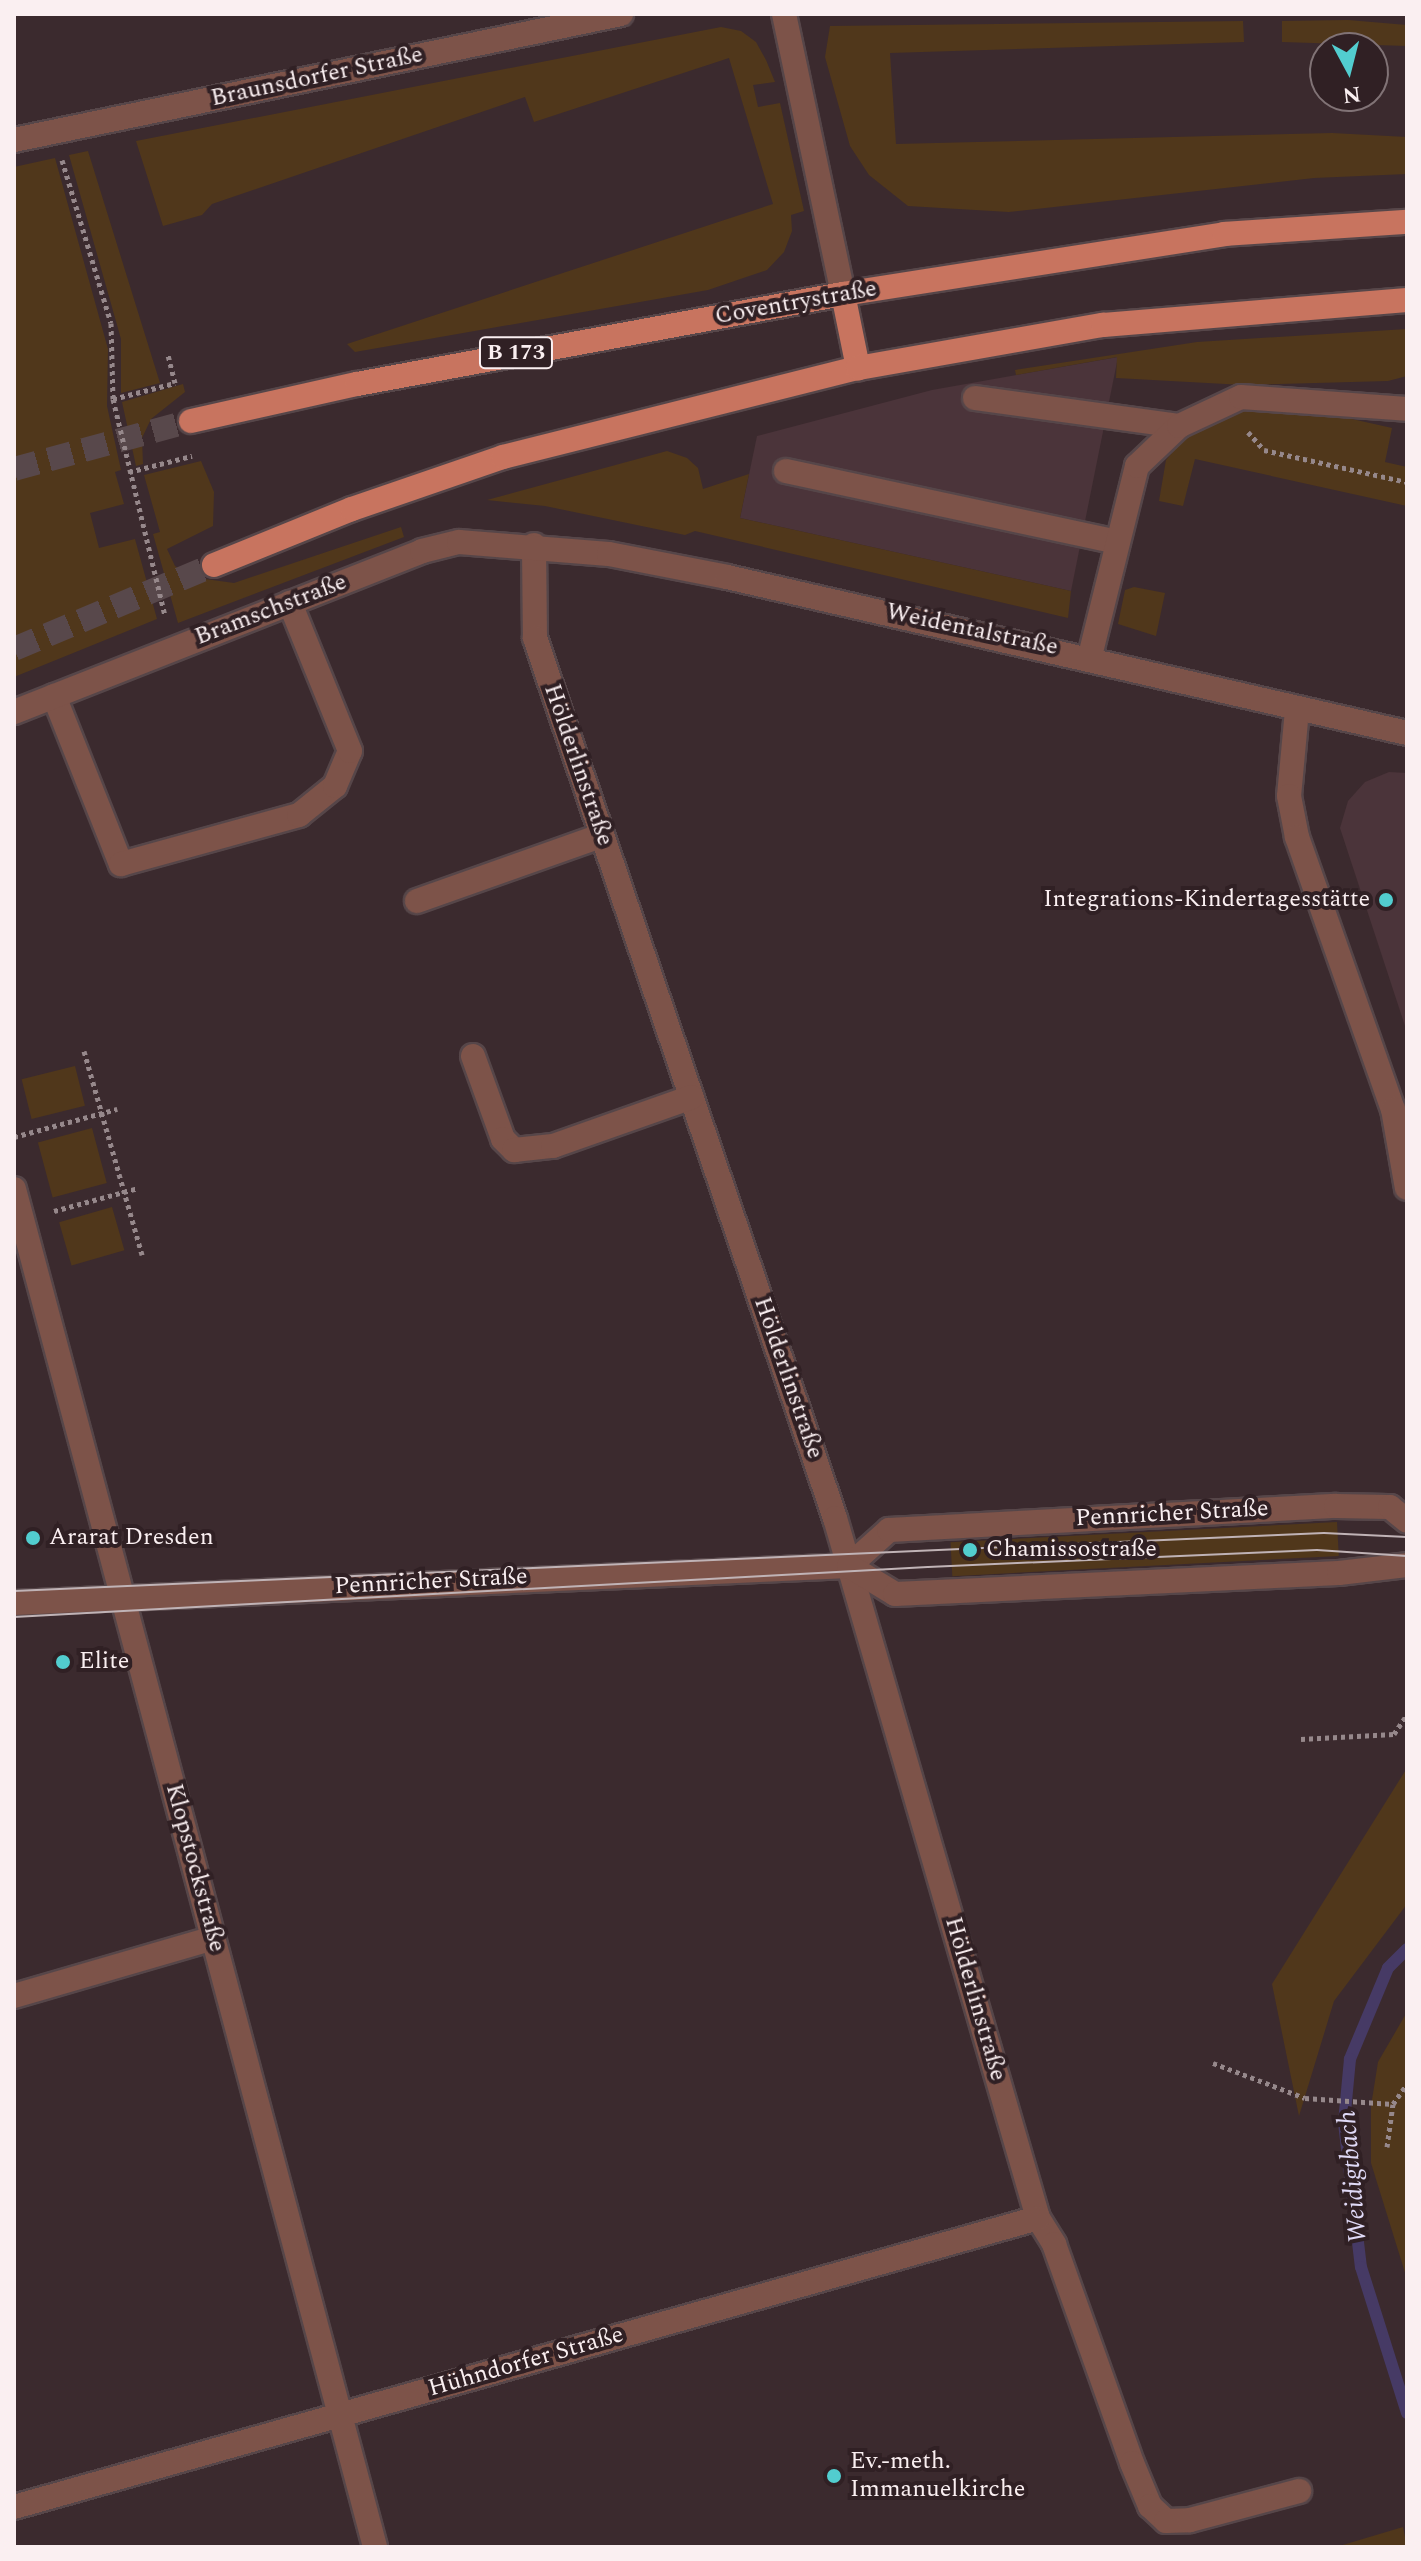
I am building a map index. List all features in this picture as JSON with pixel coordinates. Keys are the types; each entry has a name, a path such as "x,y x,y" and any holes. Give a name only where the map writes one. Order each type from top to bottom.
{"main road":[{"name":"Coventrystraße","path":"191,421 357,384 843,294 1224,234 1407,222"},
{"path":"843,294 858,368"},
{"path":"214,565 352,509 503,457 858,368 1103,325 1407,300"}],"street":[{"name":"Braunsdorfer Straße","path":"14,140 621,14"},
{"path":"784,14 843,294"},
{"path":"1090,656 1137,466 1179,426 1241,397 1407,409"},
{"path":"975,398 1179,426"},
{"path":"786,471 1117,542"},
{"name":"Bramschstraße","path":"14,712 422,551 459,542 534,545"},
{"name":"Weidentalstraße","path":"534,545 712,574 1090,656 1297,710 1407,733"},
{"name":"Hölderlinstraße","path":"534,545 535,638 849,1566 1038,2218 1054,2244 1150,2506 1166,2521 1190,2520 1299,2491"},
{"path":"54,696 121,864 299,815 335,786 350,751 290,603"},
{"path":"1297,710 1289,796 1297,837 1393,1109 1407,1188"},
{"path":"417,901 601,836"},
{"path":"473,1056 503,1139 514,1150 553,1146 692,1097"},
{"name":"Klopstockstraße","path":"14,1189 375,2547"},
{"name":"Pennricher Straße","path":"14,1603 849,1566 889,1530 1336,1506 1390,1507 1407,1521"},
{"path":"849,1566 895,1594 1339,1573 1407,1565"},
{"path":"14,1996 214,1938"},
{"name":"Hühndorfer Straße","path":"14,2507 1038,2218"}],"path":[{"path":"54,132 111,323 113,399 175,648"},
{"path":"113,399 175,383 168,354"},
{"path":"1222,404 1264,450 1407,482"},
{"path":"129,472 201,453"},
{"path":"84,1051 142,1255"},
{"path":"14,1137 117,1109"},
{"path":"22,1219 138,1188"},
{"path":"1301,1739 1394,1734 1407,1715"},
{"path":"1213,2063 1305,2098 1371,2106 1393,2104"},
{"path":"1387,2147 1393,2104 1407,2084"}],"shaded area":[{"path":"1348,20 1407,25 1407,46 1389,45 1389,32 1309,32 1309,43 1282,42 1282,21"},
{"path":"1243,21 1244,42 890,53 896,144 1332,133 1407,137 1407,174 1314,178 1009,212 908,206 869,175 850,146 825,57 830,26"},
{"path":"721,27 741,31 756,42 766,60 775,82 753,85 758,107 780,103 804,211 791,215 792,231 784,252 767,270 708,290 355,352 347,344 773,204 729,58 534,122 525,97 212,204 202,215 163,226 136,141"},
{"path":"88,151 160,383 121,393 121,339 69,155"},
{"path":"55,158 108,349 107,406 121,470 115,472 124,504 90,513 99,548 135,539 157,619 14,677 14,167"},
{"path":"1407,329 1407,376 1388,381 1244,385 1116,378 1117,357 1016,375 1015,370 1197,342"},
{"path":"1118,357 1071,591 740,518 757,436 932,390"},
{"path":"183,384 185,392 151,419 142,438 143,464 136,466 122,402"},
{"path":"1239,407 1303,408 1392,428 1385,462 1407,467 1407,506 1195,459 1183,506 1159,501 1166,460 1187,435"},
{"path":"667,451 687,458 698,468 703,489 749,474 740,518 1071,591 1068,618 695,531 685,535 545,506 487,500"},
{"path":"201,461 214,492 213,526 167,549 175,566 191,577 234,583 401,527 404,537 178,623 153,534 160,532 144,475"},
{"path":"1134,587 1165,593 1156,636 1118,624 1125,590"},
{"name":"Integrations-Kindertagesstätte","path":"1389,772 1407,773 1407,1032 1340,828 1348,801 1365,782"},
{"path":"75,1066 85,1106 32,1119 22,1079"},
{"path":"92,1128 107,1183 53,1198 38,1142"},
{"path":"112,1207 124,1250 72,1265 59,1222"},
{"path":"1337,1522 1339,1556 952,1576 951,1542"},
{"path":"1407,1768 1407,1904 1334,2001 1299,2116 1272,1984"},
{"path":"1407,2012 1407,2279 1371,2163 1371,2106 1378,2062"},
{"path":"1403,2527 1407,2547 1336,2547"}],"waterway":[{"name":"Weidigtbach","path":"1407,1949 1388,1968 1350,2059 1344,2123 1361,2267 1407,2413"}],"tunnel":[{"path":"14,469 191,421"},
{"path":"14,649 214,565"}],"tram line":[{"path":"14,1591 1324,1533 1407,1537"},
{"path":"14,1617 928,1567 1317,1550 1407,1556"}],"place":[{"name":"Integrations-Kindertagesstätte","path":"1386,900"},
{"name":"Ararat Dresden","path":"33,1538"},
{"name":"Chamissostraße","path":"970,1550"},
{"name":"Elite","path":"63,1662"},
{"name":"Ev.-meth. Immanuelkirche","path":"834,2476"}]}
